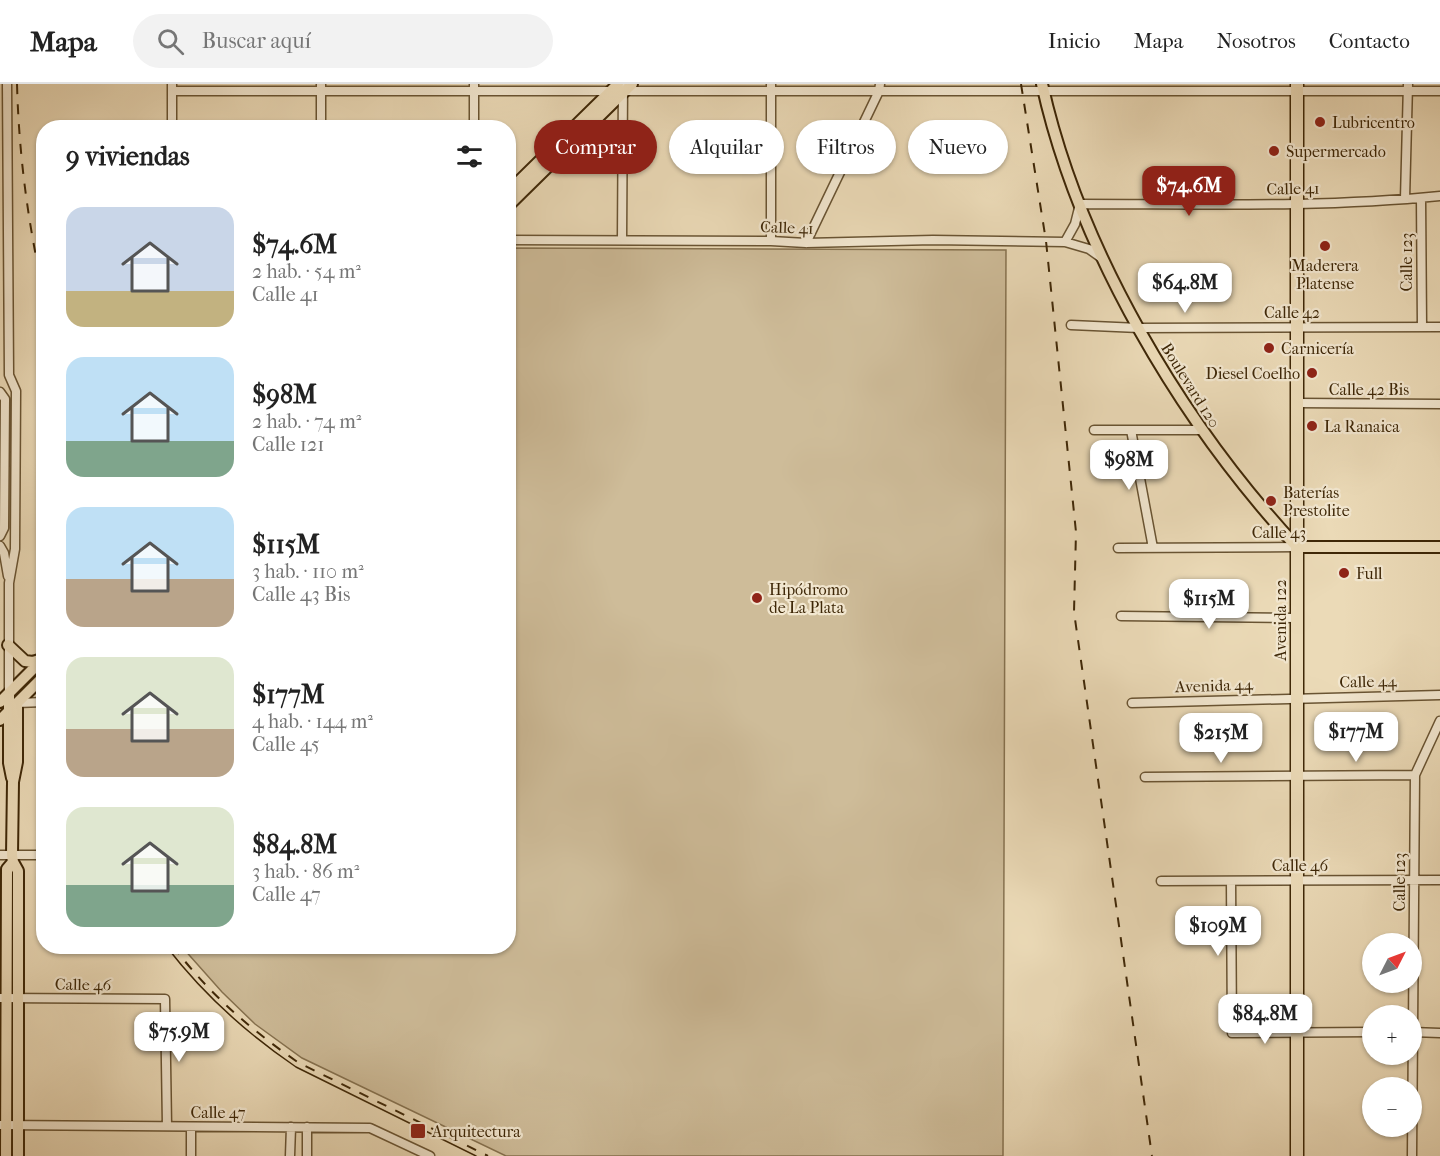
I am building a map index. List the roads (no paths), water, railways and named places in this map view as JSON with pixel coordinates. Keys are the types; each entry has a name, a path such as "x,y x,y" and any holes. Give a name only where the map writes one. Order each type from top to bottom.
{"highway":[{"name":"Avenida 122","path":"1297,87 1298,1155"}],"main road":[{"path":"516,185 619,88 632,84"},
{"name":"Boulevard 120","path":"1043,87 1058,145 1080,204 1104,260 1139,328 1202,430 1259,505 1297,547"},
{"path":"516,197 619,88"},
{"name":"Calle 43","path":"1297,547 1440,547"},
{"path":"8,645 25,661 36,661"},
{"path":"0,720 6,702 36,666"},
{"path":"6,702 36,681"},
{"path":"6,702 17,762 13,782 12,859 18,871 8,998 6,1156"},
{"path":"8,1125 18,1156"}],"street":[{"path":"1405,199 1408,87"},
{"path":"172,120 172,88 1408,87 1440,91"},
{"path":"321,88 321,120"},
{"path":"474,88 474,120"},
{"path":"619,88 622,240"},
{"path":"771,88 771,241"},
{"path":"806,243 879,88"},
{"path":"0,536 4,528 5,399 0,391 9,375 4,243 5,90"},
{"name":"Calle 41","path":"1080,204 1298,204 1440,196"},
{"name":"Calle 123","path":"1421,198 1422,327"},
{"path":"1065,242 1075,224 1080,204"},
{"name":"Calle 41","path":"516,240 806,243 933,240 1065,242 1089,249 1104,260"},
{"name":"Calle 42","path":"1071,325 1139,328 1440,327"},
{"path":"9,375 16,391 15,549 9,583 6,702 36,702"},
{"name":"Calle 42 Bis","path":"1297,404 1440,404"},
{"path":"1094,430 1202,430"},
{"path":"1131,430 1153,548"},
{"path":"0,546 4,553 9,583"},
{"name":"Calle 43","path":"1118,548 1297,547"},
{"path":"1120,616 1297,618"},
{"name":"Calle 44","path":"1297,698 1440,695"},
{"name":"Avenida 44","path":"1132,703 1297,698"},
{"name":"Calle 123","path":"1413,1005 1415,775 1440,721"},
{"path":"1145,777 1415,775"},
{"path":"0,855 12,859 36,856"},
{"name":"Calle 46","path":"1161,881 1440,880"},
{"path":"1232,881 1232,1033 1362,1032"},
{"name":"Calle 46","path":"8,998 165,999 167,1126"},
{"path":"1422,1032 1440,1033"},
{"name":"Calle 123","path":"1412,1156 1413,1065"},
{"name":"Calle 47","path":"8,1125 370,1128 430,1156"},
{"path":"191,1127 191,1156"},
{"path":"290,1156 291,1127"},
{"path":"306,1156 307,1127"}],"tram line":[{"path":"172,954 226,1012 296,1067 476,1156"}],"railway":[{"path":"17,84 25,190 36,256"},
{"path":"1021,84 1046,241 1076,532 1074,612 1152,1156"},
{"path":"179,954 231,1010 299,1063 488,1156"}],"place":[{"name":"Lubricentro","path":"1320,122"},
{"name":"Supermercado","path":"1274,151"},
{"name":"Maderera Platense","path":"1325,246"},
{"name":"Carnicería","path":"1269,348"},
{"name":"Diesel Coelho","path":"1312,373"},
{"name":"La Ranaica","path":"1312,426"},
{"name":"Baterías Prestolite","path":"1271,501"},
{"name":"Full","path":"1344,573"},
{"name":"Hipódromo de La Plata","path":"757,598"},
{"name":"Arquitectura","path":"418,1131"}]}
